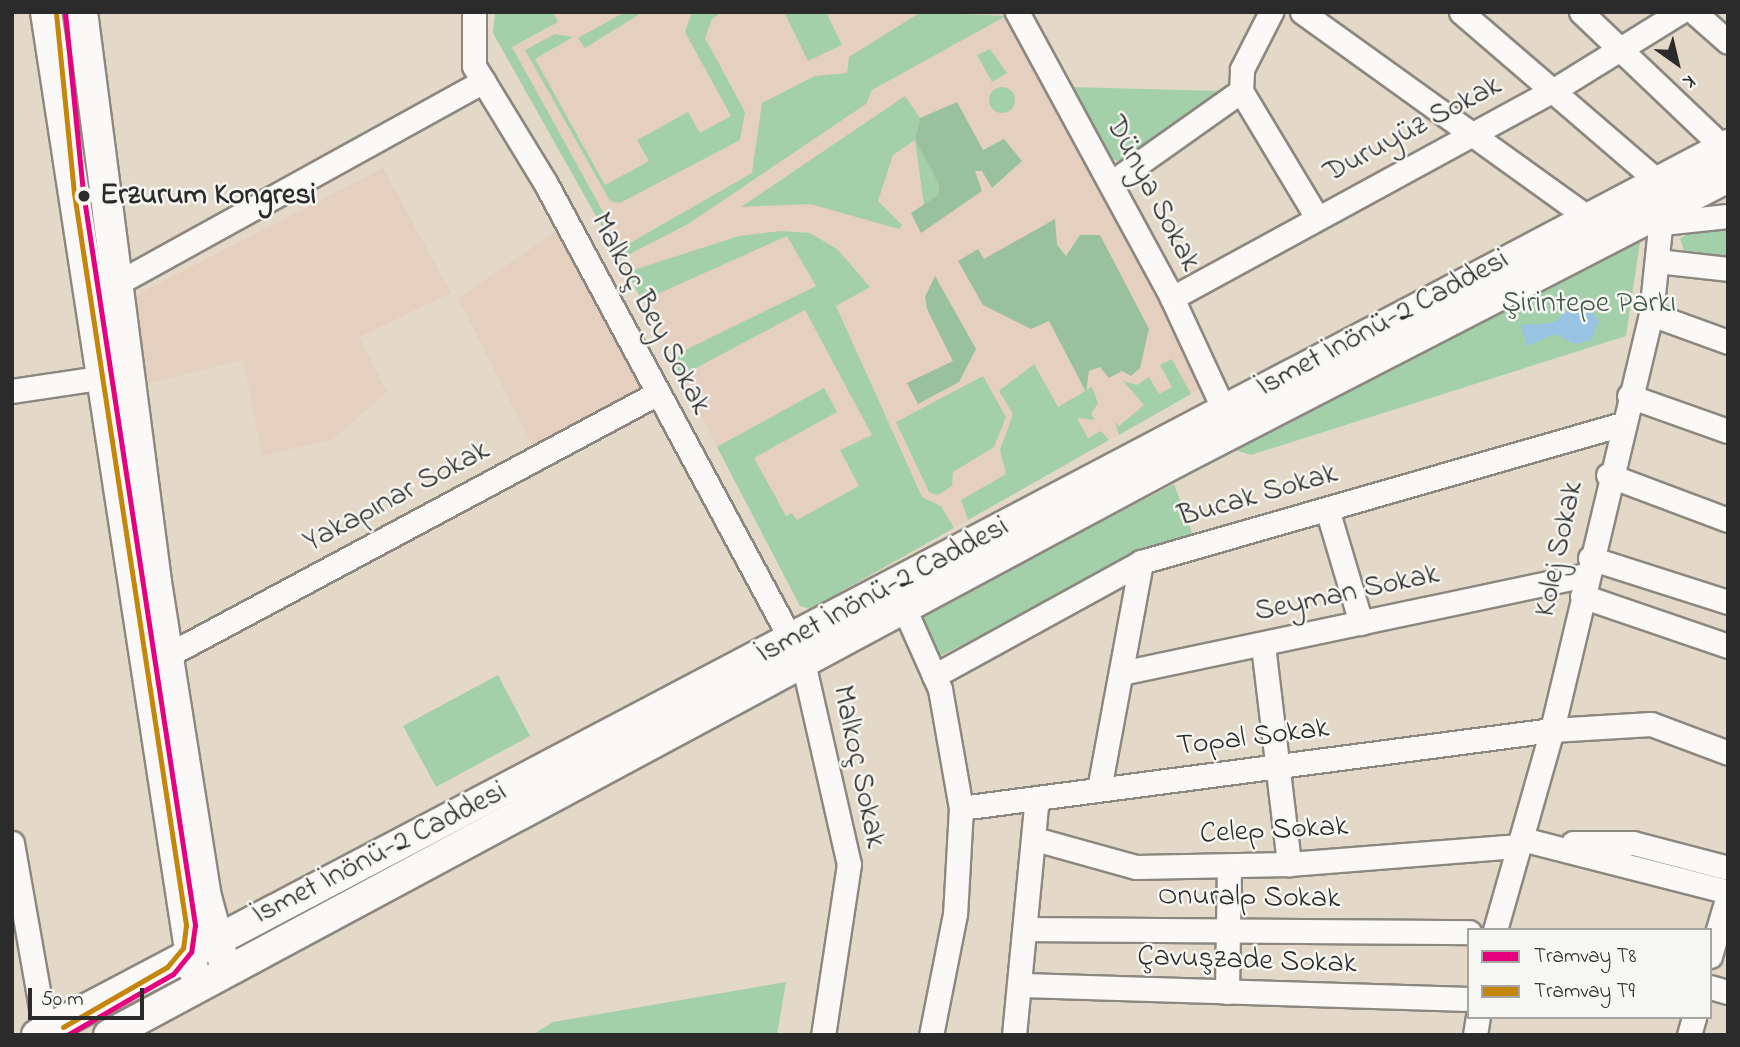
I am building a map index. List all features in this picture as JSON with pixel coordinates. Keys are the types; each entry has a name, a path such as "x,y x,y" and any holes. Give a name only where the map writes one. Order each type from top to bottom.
{"main road":[{"path":"46,12 98,378 187,955 201,986"},
{"path":"82,12 114,285 168,655 214,940 230,970"},
{"name":"İsmet İnönü-2 Caddesi","path":"109,1035 230,970 1224,410 1585,215 1726,146"},
{"name":"İsmet İnönü-2 Caddesi","path":"41,1033 214,940 797,652 904,608 1662,215 1728,177"}],"street":[{"name":"Malkoç Bey Sokak","path":"474,12 470,47 483,81 546,184 656,394 797,652"},
{"name":"Dünya Sokak","path":"1017,12 1172,298 1224,410"},
{"path":"1271,12 1242,69 1241,91 1316,216"},
{"path":"1302,12 1476,134 1585,215"},
{"path":"1461,12 1655,179"},
{"path":"1581,12 1726,146"},
{"name":"Duruyüz Sokak","path":"1172,298 1316,216 1476,134 1554,90 1680,12"},
{"path":"1694,12 1728,41"},
{"path":"114,285 483,81"},
{"path":"1111,183 1241,91"},
{"name":"Kolej Sokak","path":"1496,928 1526,843 1608,475 1651,314 1662,215 1655,179"},
{"path":"1662,215 1728,216"},
{"path":"1657,261 1728,268"},
{"path":"1651,314 1728,342"},
{"path":"12,391 98,378"},
{"name":"Yakapınar Sokak","path":"168,655 656,394"},
{"path":"1629,396 1728,431"},
{"name":"Bucak Sokak","path":"934,676 1142,562 1620,425"},
{"path":"1608,475 1728,520"},
{"path":"1327,509 1361,623"},
{"path":"1099,789 1142,562"},
{"path":"1586,576 1728,602"},
{"path":"1586,576 1728,646"},
{"name":"Seyman Sokak","path":"1121,673 1586,576"},
{"path":"904,608 934,676 961,808 956,914 931,1035"},
{"path":"1263,645 1289,864"},
{"name":"Malkoç Sokak","path":"797,652 849,864 823,1035"},
{"name":"Topal Sokak","path":"961,808 1552,730 1651,724 1728,753"},
{"path":"1014,1035 1029,929 1037,798"},
{"name":"Celep Sokak","path":"1035,839 1136,867 1289,864 1526,843"},
{"path":"12,843 21,957 41,1033"},
{"path":"1526,843 1633,843 1728,868"},
{"path":"1526,843 1728,894 1712,949"},
{"path":"1227,992 1228,867"},
{"name":"Onuralp Sokak","path":"1029,929 1229,928 1467,932"},
{"name":"Çavuşzade Sokak","path":"1023,985 1467,999"}],"shaded area":[{"path":"495,12 1004,12 1205,386 810,609 800,606 616,251 493,33"},
{"path":"383,168 451,293 359,337 387,392 333,439 262,456 243,360 143,385 134,296"},
{"path":"560,229 643,390 534,448 458,298"}],"green space":[{"path":"495,12 553,12 558,22 512,47 612,228 605,232 493,33"},
{"path":"625,12 643,12 585,48 578,38"},
{"path":"692,12 722,12 712,19 705,38 745,112 740,140 620,203 610,201 525,50 555,34 573,37 535,59 605,185 649,161 637,140 688,112 700,133 731,116 685,32"},
{"path":"784,12 826,12 842,45 808,61"},
{"path":"921,12 1006,16 872,90 866,104 688,224 620,259 616,251 752,173 762,103 815,76 847,73 849,57"},
{"path":"990,49 1007,73 992,82 977,55"},
{"path":"1002,87 1011,91 1015,100 1011,109 1002,113 993,109 989,100 993,91"},
{"path":"1069,87 1221,91 1121,162 1112,159"},
{"path":"905,96 920,118 915,140 893,155 878,201 902,225 899,229 810,204 741,207"},
{"path":"957,102 983,150 1004,139 1022,161 992,188 982,171 975,171 982,191 921,233 911,213 938,195 939,185 915,140 920,118"},
{"path":"915,140 939,185 938,195 924,205"},
{"path":"1055,219 1057,245 1066,256 1080,235 1100,235 1149,329 1140,368 1131,376 1122,371 1109,378 1100,367 1089,371 1086,392 1049,321 1031,329 983,305 958,261 978,249 984,259"},
{"path":"1728,223 1728,260 1686,257 1680,239 1699,225"},
{"name":"Şirintepe Parkı","path":"1642,229 1626,336 1251,455 1225,447"},
{"path":"781,231 810,233 837,249 870,287 836,306 922,497 941,506 954,528 810,609 800,606 717,447 824,388 837,412 754,458 786,516 792,513 797,520 859,486 840,450 872,435 805,310 681,376 671,357 816,286 787,236 642,301 627,272 739,236"},
{"path":"935,276 976,349 959,382 918,404 907,383 953,361 927,309 925,297"},
{"path":"1172,359 1191,394 1119,435 1115,421 1119,426 1144,405 1123,381 1137,385 1149,377 1159,394 1172,387 1160,365"},
{"path":"1034,364 1058,407 1092,387 1098,403 1091,414 1095,420 1077,418 1088,438 1101,431 1109,440 968,520 961,500 1006,474 1000,450 1013,414 999,391"},
{"path":"983,376 1006,417 994,447 953,472 952,486 938,495 929,492 896,422"},
{"path":"1174,484 1194,538 1099,576 940,656 920,615"},
{"path":"498,675 530,736 436,787 403,726"},
{"path":"786,982 777,1035 532,1035 553,1022"}],"water":[{"path":"1570,308 1588,308 1599,321 1591,340 1575,344 1555,334 1527,346 1521,325 1553,323"}],"tram line":[{"name":"T8","path":"65,12 83,192 195,925 191,952 173,974 67,1035"},
{"name":"T9","path":"56,13 74,193 186,925 183,948 167,967 63,1027"}],"place":[{"name":"Erzurum Kongresi","path":"84,196"}]}
